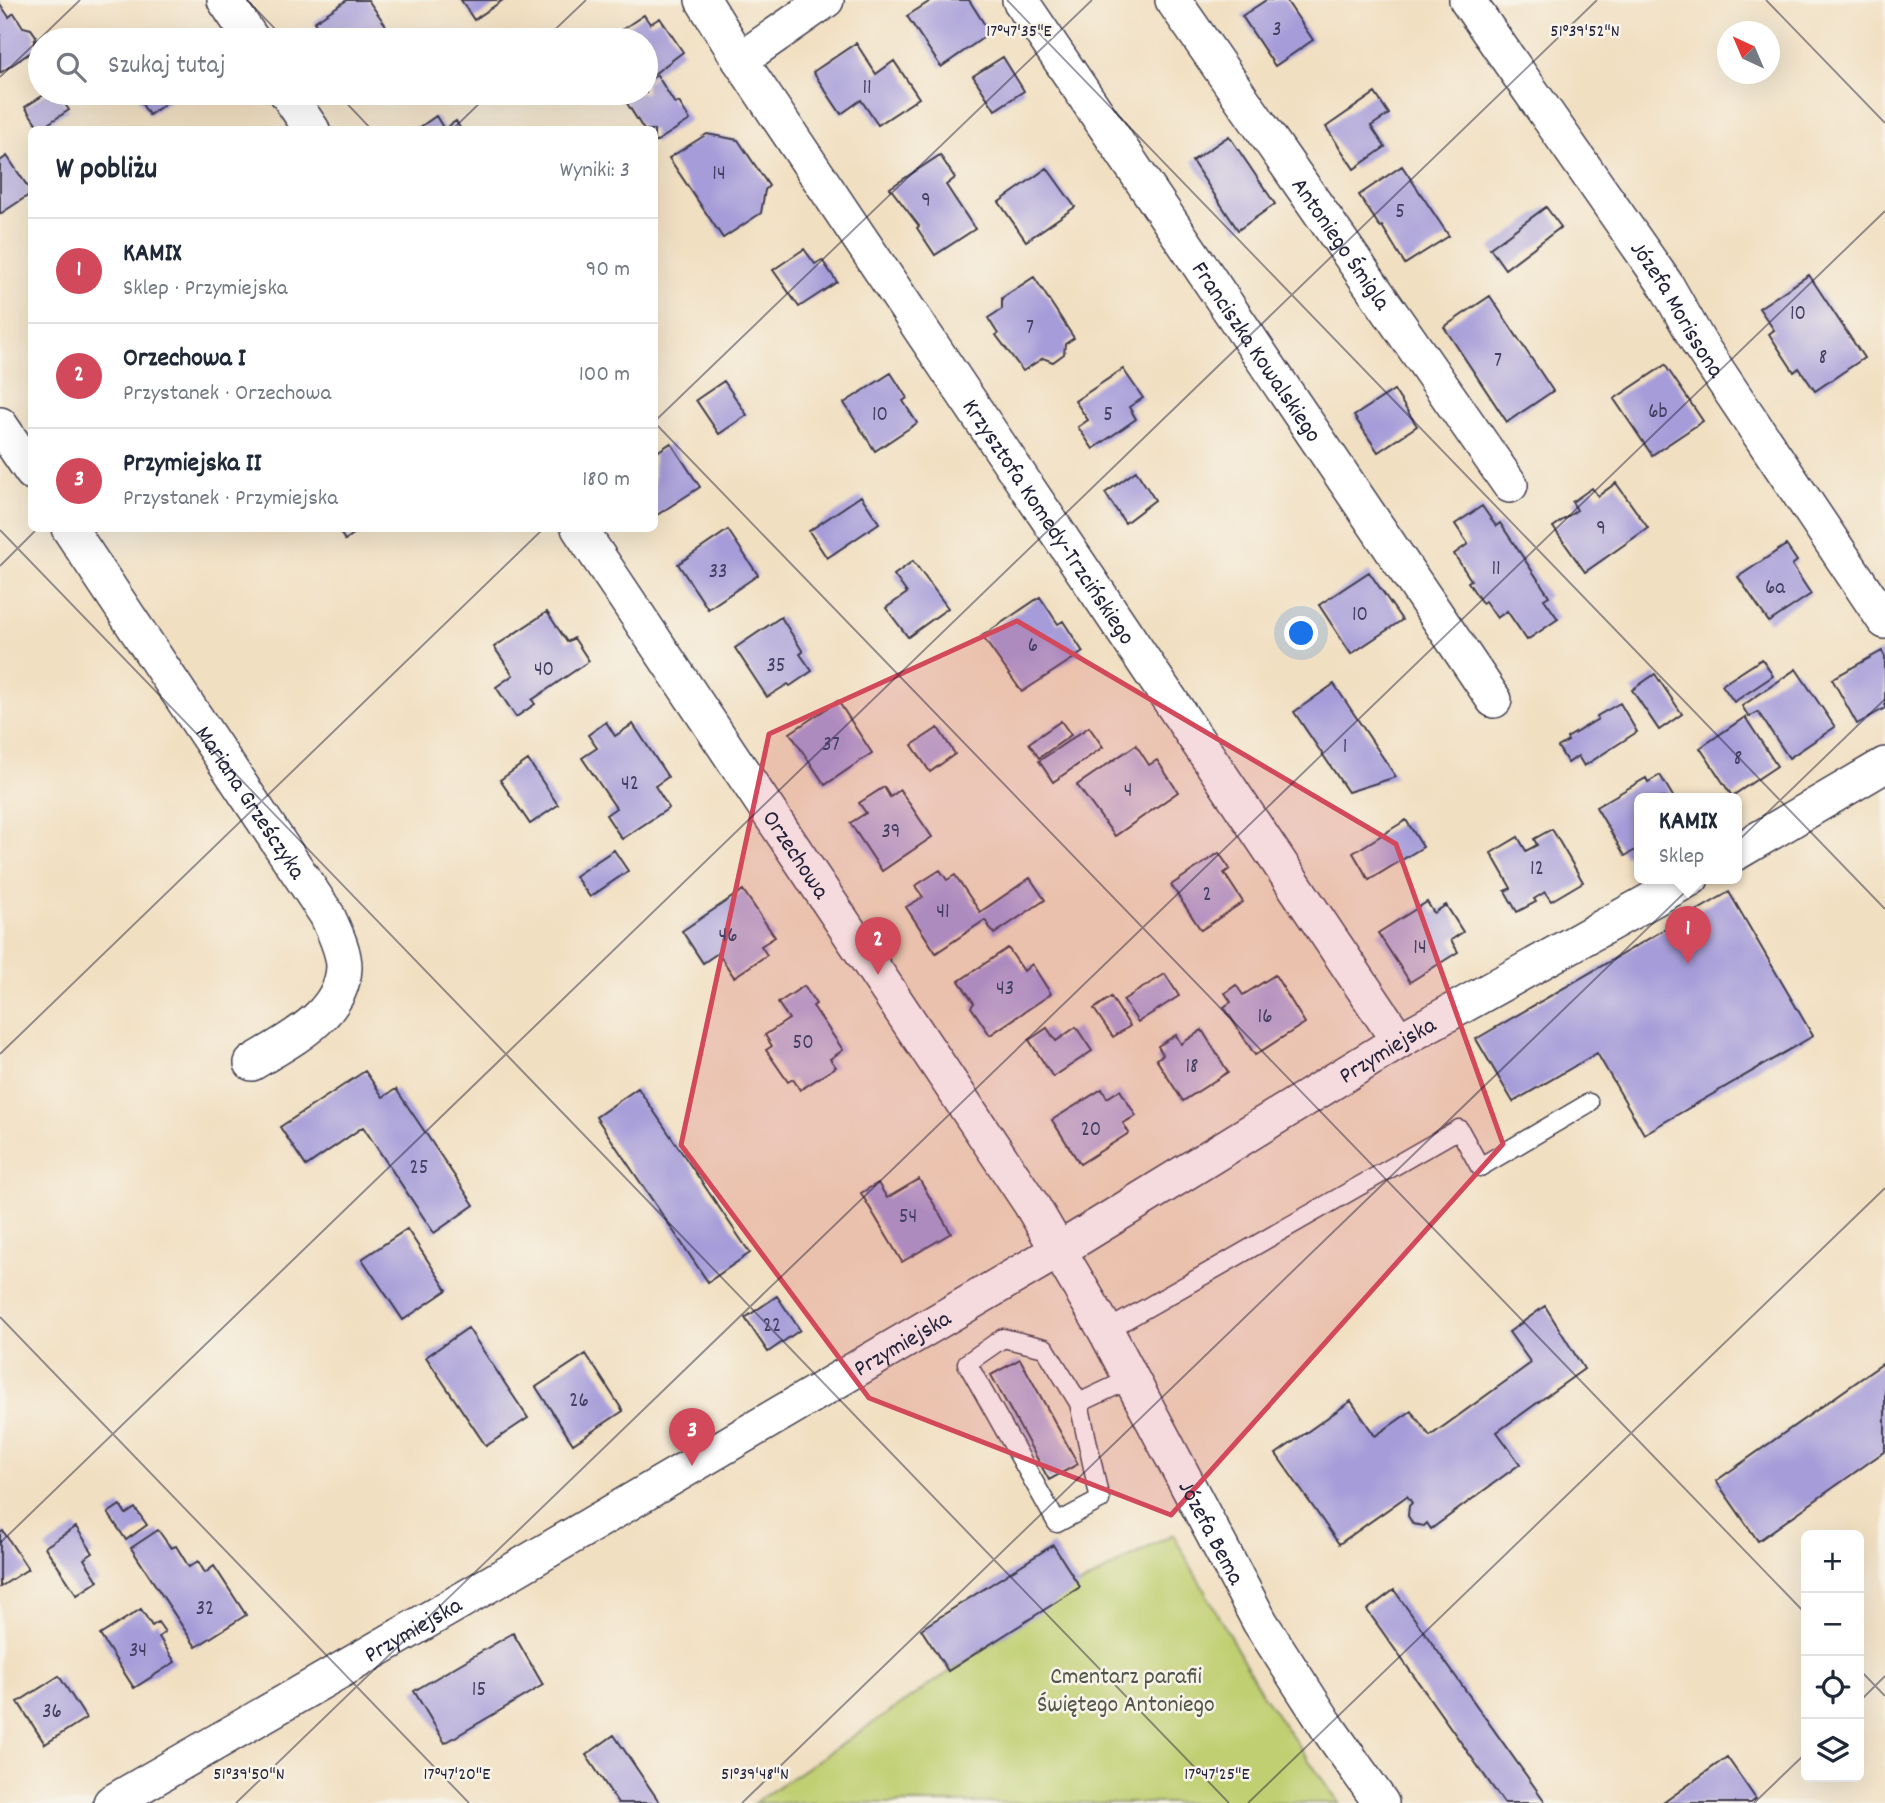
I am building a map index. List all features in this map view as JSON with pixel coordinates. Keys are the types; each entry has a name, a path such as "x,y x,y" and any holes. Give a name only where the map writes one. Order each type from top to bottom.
{"street":[{"path":"225,0 244,28"},
{"name":"Krzysztofa Komedy-Trzcińskiego","path":"703,0 740,60 1399,1041"},
{"path":"740,60 826,0"},
{"name":"Franciszka Kowalskiego","path":"1020,0 1494,700"},
{"name":"Antoniego Śmigla","path":"1173,0 1510,485"},
{"name":"Józefa Morissona","path":"1467,0 1666,285 1700,345 1885,621"},
{"path":"295,105 309,126"},
{"path":"0,425 28,466"},
{"name":"Mariana Grześczyka","path":"72,532 327,915 340,946 344,967 339,989 325,1012 299,1034 252,1063"},
{"name":"Orzechowa","path":"582,532 1031,1204 1059,1250"},
{"path":"1742,849 1885,765"},
{"name":"Przymiejska","path":"111,1803 1059,1250 1399,1041 1680,884"},
{"name":"Józefa Bema","path":"1059,1250 1132,1378 1260,1622 1330,1731 1381,1803"}],"lane":[{"path":"1106,1331 1459,1129 1480,1167 1589,1103"},
{"path":"1003,1338 1045,1348 1079,1403 1100,1500 1056,1524 967,1363 1003,1338"},
{"path":"1079,1403 1132,1378"}],"highlighted area":[{"path":"1017,621 1396,844 1503,1144 1171,1515 869,1398 681,1145 769,734"}],"green space":[{"name":"Cmentarz parafii Świętego Antoniego","path":"1173,1534 1262,1694 1339,1803 754,1803 1074,1588"}],"building":[{"path":"347,0 368,0 388,28 318,28 314,22"},
{"path":"461,0 503,0 474,20"},
{"path":"932,0 969,0 990,33 941,67 907,16"},
{"path":"1266,0 1286,0 1313,40 1275,66 1242,16"},
{"path":"0,4 9,17 14,13 23,27 28,28 28,54 0,73"},
{"path":"644,15 650,24 660,18 683,52 658,71 658,28 624,28"},
{"path":"856,43 876,74 894,61 919,98 878,125 861,100 841,114 813,72"},
{"path":"1003,57 1024,91 995,110 973,76"},
{"path":"658,77 675,104 679,102 690,120 658,140 658,126 641,126 628,105 658,105"},
{"path":"1375,93 1389,114 1371,126 1385,147 1354,169 1326,127"},
{"path":"65,105 69,110 45,126 38,126 25,107"},
{"path":"143,105 164,105 149,115"},
{"path":"436,116 442,126 422,126"},
{"path":"707,134 738,140 769,186 765,190 761,213 723,238 669,158"},
{"path":"1229,136 1275,204 1238,230 1192,161"},
{"path":"940,155 955,178 946,185 975,229 935,255 917,228 919,226 890,188"},
{"path":"7,156 28,187 28,196 0,214 0,161"},
{"path":"1402,166 1449,236 1405,264 1359,195"},
{"path":"1047,168 1075,207 1026,241 999,202"},
{"path":"1546,207 1561,227 1505,269 1490,248"},
{"path":"804,249 815,264 822,260 837,282 799,307 773,270"},
{"path":"1809,275 1864,358 1815,391 1799,368 1794,372 1769,334 1774,330 1759,308"},
{"path":"1034,277 1074,338 1065,344 1064,354 1053,362 1043,358 1023,371 996,335 998,334 988,318 1002,309 1002,298"},
{"path":"1490,296 1553,391 1507,422 1444,327"},
{"path":"1665,365 1703,421 1652,455 1614,399"},
{"path":"1123,369 1143,398 1129,407 1136,419 1093,449 1078,427 1088,420 1075,401"},
{"path":"891,373 907,398 903,401 917,423 875,451 844,403"},
{"path":"724,381 747,415 719,434 696,400"},
{"path":"1394,390 1417,426 1378,452 1354,416"},
{"path":"671,443 700,487 658,514 658,451"},
{"path":"1136,471 1155,500 1125,523 1105,493"},
{"path":"1616,483 1648,528 1585,572 1553,527 1577,510 1572,502 1592,488 1598,496"},
{"path":"861,496 879,523 827,558 809,531"},
{"path":"1482,506 1496,526 1500,523 1549,596 1544,599 1558,619 1527,640 1507,611 1497,618 1485,601 1482,603 1454,554 1468,544 1455,524"},
{"path":"728,530 758,575 708,609 678,564"},
{"path":"340,532 356,532 345,540"},
{"path":"1786,545 1797,561 1792,565 1811,594 1769,622 1738,577"},
{"path":"913,561 948,608 908,637 886,608 907,593 894,575"},
{"path":"1369,572 1402,620 1351,654 1319,605"},
{"path":"1040,597 1058,624 1063,621 1083,652 1022,692 982,636"},
{"path":"547,612 567,642 574,638 589,661 532,700 535,704 516,717 496,687 513,675 494,647"},
{"path":"781,617 812,671 767,697 735,648"},
{"path":"1882,651 1885,657 1885,708 1857,724 1832,679"},
{"path":"1762,659 1773,676 1734,702 1722,685"},
{"path":"1796,669 1835,727 1789,758 1758,712 1749,717 1742,706"},
{"path":"1655,674 1682,714 1659,730 1632,690"},
{"path":"1334,684 1396,777 1348,792 1294,712"},
{"path":"838,701 872,753 825,785 790,733"},
{"path":"1620,703 1637,732 1584,766 1578,756 1568,763 1558,747 1568,741 1567,738 1598,719 1597,716"},
{"path":"1745,717 1777,766 1736,793 1730,793 1700,748"},
{"path":"1061,721 1071,735 1039,758 1029,743"},
{"path":"606,722 615,736 633,724 668,777 655,786 669,808 622,839 606,815 616,808 582,758 597,748 588,735"},
{"path":"1089,727 1103,747 1053,782 1039,761"},
{"path":"938,728 955,754 930,772 912,745"},
{"path":"1136,745 1149,765 1157,760 1178,792 1115,836 1077,785"},
{"path":"528,760 558,805 530,824 500,780"},
{"path":"1660,775 1671,793 1634,793 1634,851 1625,856 1596,807 1646,778 1648,782"},
{"path":"884,787 890,797 900,790 932,837 882,871 850,823 866,813 859,803"},
{"path":"1406,820 1423,847 1369,880 1353,853"},
{"path":"1552,829 1583,882 1551,901 1545,892 1534,899 1536,902 1517,912 1505,891 1511,888 1491,853 1518,837 1526,851 1537,845 1534,839"},
{"path":"614,850 628,871 590,897 575,876"},
{"path":"1219,853 1230,869 1224,873 1243,902 1201,930 1171,885"},
{"path":"940,870 947,880 955,875 980,912 1030,878 1045,900 994,934 985,920 936,953 906,907 923,897 915,886"},
{"path":"743,890 775,937 761,946 767,955 734,977 718,953 703,963 682,931"},
{"path":"1729,892 1813,1036 1644,1134 1597,1053 1513,1102 1476,1039"},
{"path":"1427,902 1434,913 1446,905 1463,932 1451,940 1458,952 1410,982 1378,933"},
{"path":"1008,948 1024,971 1032,964 1051,994 990,1035 971,1007 974,1003 959,981"},
{"path":"1165,974 1179,996 1138,1022 1123,1000"},
{"path":"1275,975 1305,1023 1255,1055 1224,1007 1231,1002 1225,993 1236,985 1243,995"},
{"path":"804,986 816,1004 813,1006 843,1050 830,1059 836,1067 800,1090 793,1079 788,1082 766,1050 772,1046 765,1035 789,1019 778,1003"},
{"path":"1111,997 1130,1026 1113,1037 1094,1009"},
{"path":"1076,1027 1092,1051 1053,1077 1029,1040 1047,1028 1056,1041"},
{"path":"1202,1030 1228,1072 1183,1101 1156,1059 1163,1055 1158,1046 1176,1035 1181,1044"},
{"path":"365,1071 383,1097 396,1089 474,1205 434,1233 363,1127 306,1166 280,1127"},
{"path":"638,1088 750,1253 708,1282 596,1117"},
{"path":"1102,1089 1107,1098 1120,1090 1136,1116 1123,1123 1129,1133 1080,1164 1052,1120"},
{"path":"919,1179 951,1233 902,1262 861,1193 878,1183 887,1198"},
{"path":"407,1229 447,1290 403,1320 362,1259"},
{"path":"777,1296 800,1330 768,1352 745,1318"},
{"path":"1545,1306 1584,1369 1497,1432 1520,1464 1431,1529 1427,1523 1424,1526 1413,1524 1408,1516 1412,1503 1407,1496 1339,1544 1276,1454 1351,1401 1375,1436 1411,1411 1430,1436 1531,1363 1509,1332"},
{"path":"468,1328 528,1418 486,1446 426,1357"},
{"path":"586,1354 623,1411 573,1444 536,1387"},
{"path":"1020,1359 1078,1464 1049,1480 991,1375"},
{"path":"1885,1362 1885,1451 1758,1541 1716,1481"},
{"path":"120,1505 126,1514 135,1508 147,1525 126,1540 108,1513"},
{"path":"76,1527 93,1553 84,1559 98,1581 77,1595 45,1547"},
{"path":"158,1530 171,1548 176,1546 189,1567 198,1561 205,1573 214,1566 246,1615 196,1647 131,1548"},
{"path":"3,1531 28,1569 0,1587 0,1533"},
{"path":"1053,1545 1080,1587 948,1671 921,1629"},
{"path":"1394,1590 1546,1803 1504,1803 1367,1610"},
{"path":"141,1609 152,1626 158,1622 165,1632 159,1637 175,1662 134,1688 100,1635"},
{"path":"513,1633 543,1685 445,1743 414,1691"},
{"path":"59,1676 86,1718 45,1744 18,1702"},
{"path":"614,1735 660,1803 618,1803 586,1755"},
{"path":"1727,1757 1756,1799 1751,1803 1663,1803"}],"place":[{"name":"KAMIX","path":"1688,964"},
{"name":"Orzechowa I","path":"878,975"},
{"name":"Przymiejska II","path":"692,1466"}]}
